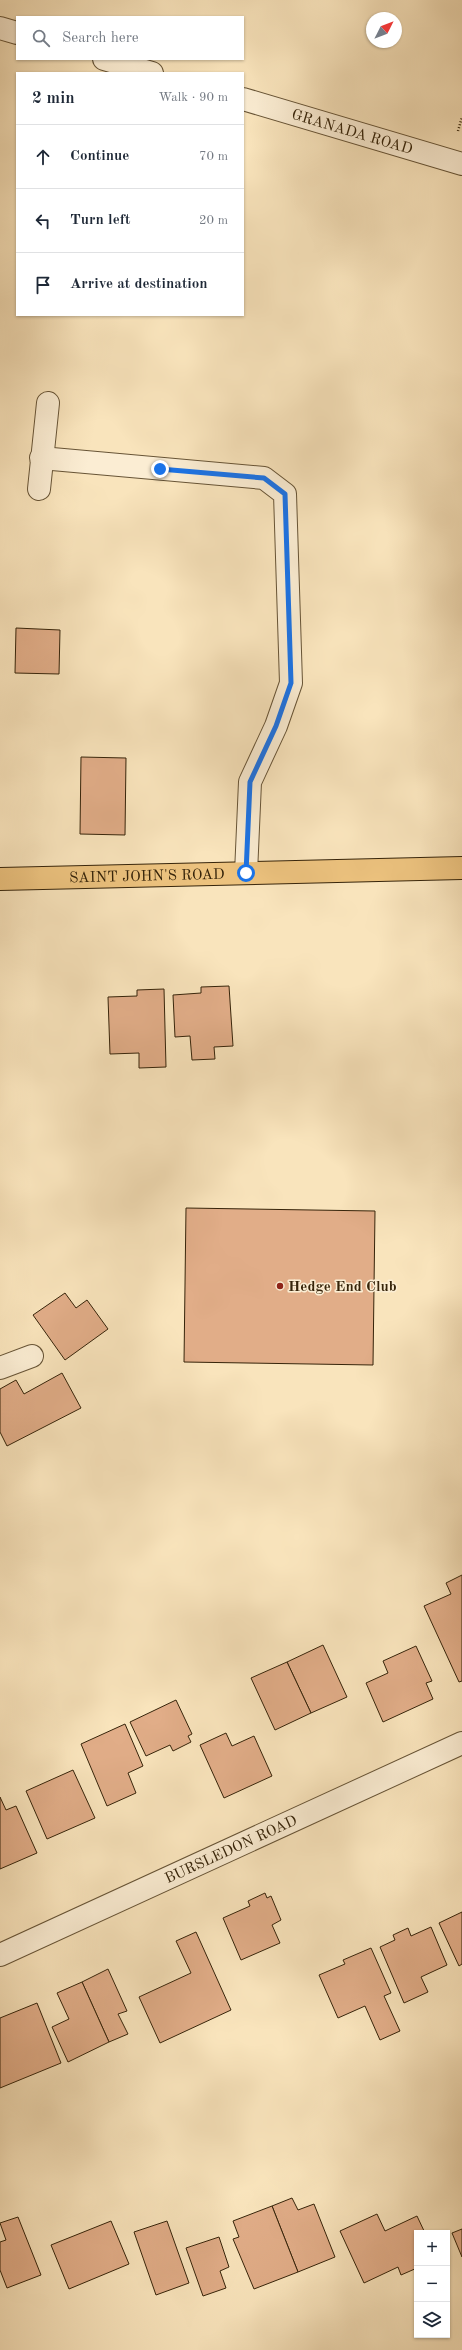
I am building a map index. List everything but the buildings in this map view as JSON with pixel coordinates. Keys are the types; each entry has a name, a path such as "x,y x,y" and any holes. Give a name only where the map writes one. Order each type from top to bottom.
{"main road":[{"name":"SAINT JOHN'S ROAD","path":"0,879 462,868"}],"street":[{"path":"0,28 16,34"},
{"path":"107,60 149,72"},
{"name":"GRANADA ROAD","path":"244,100 462,164"},
{"path":"39,489 41,458 48,403"},
{"path":"41,458 264,478 285,494 291,683 276,726 250,782 246,873"},
{"path":"0,1368 32,1356"},
{"name":"BURSLEDON ROAD","path":"0,1955 462,1743"}],"place":[{"name":"Hedge End Club","path":"280,1286"}],"route":[{"path":"160,469 264,478 285,494 291,683 276,726 250,782 247,811 246,873"}]}
